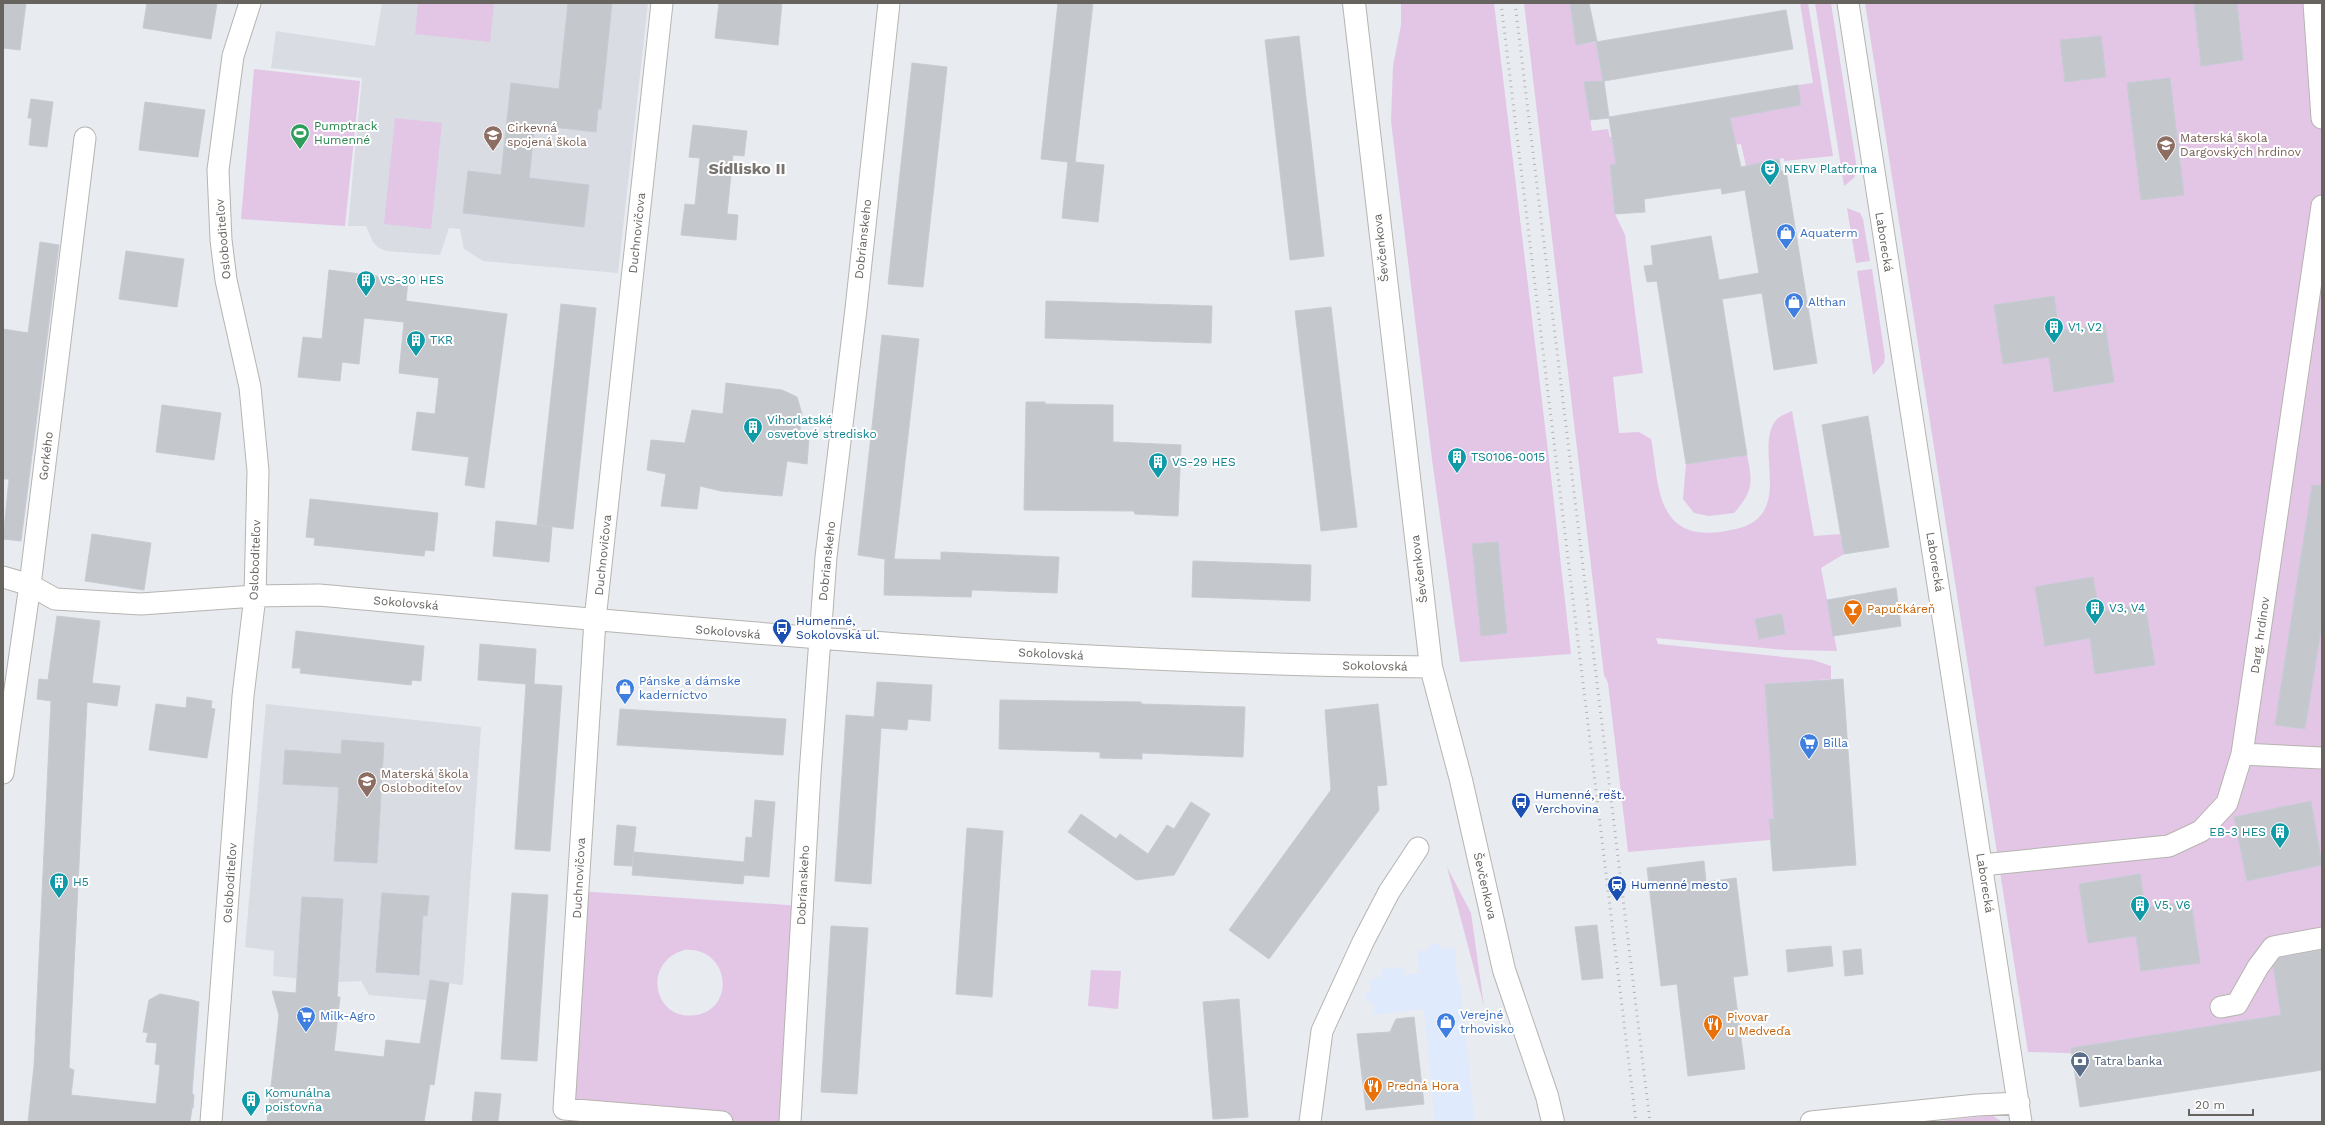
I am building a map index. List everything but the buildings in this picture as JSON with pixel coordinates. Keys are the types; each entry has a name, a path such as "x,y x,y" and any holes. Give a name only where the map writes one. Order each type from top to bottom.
{"main road":[{"name":"Ševčenkova","path":"1354,3 1431,667 1460,780 1504,970 1547,1096 1553,1122"}],"street":[{"name":"Osloboditeľov","path":"211,1122 243,696 255,596 258,471 250,387 226,280 221,240 218,170 233,56 250,3"},
{"name":"Duchnovičova","path":"662,3 596,620 564,1109 722,1122"},
{"name":"Dobrianskeho","path":"790,1122 809,790 826,557 856,309 888,3"},
{"name":"Laborecká","path":"1848,3 2020,1113"},
{"path":"2314,3 2322,118"},
{"name":"Gorkého","path":"3,773 30,585 85,138"},
{"name":"Darg. hrdinov","path":"1982,865 2169,846 2201,831 2227,803 2242,754 2322,206"},
{"name":"Sokolovská","path":"3,577 30,585 55,599 141,604 255,596 319,595 820,640 961,650 1112,657 1431,667"},
{"path":"2242,754 2322,758"},
{"path":"1310,1122 1322,1031 1370,928 1389,892 1418,848"},
{"path":"2221,1007 2236,1004 2258,967 2273,947 2322,938"},
{"path":"1811,1122 1977,1105 2020,1113"}],"shaded area":[{"name":"Cirkevná spojená škola","path":"382,3 648,3 618,273 483,261 464,249 460,229 449,228 440,255 386,251 379,248 373,242 366,226 348,226 362,78 271,68 276,31 375,46"},
{"path":"418,3 494,3 490,42 415,34"},
{"path":"1401,3 1494,3 1571,654 1460,662 1432,459 1391,121 1393,66 1401,25"},
{"path":"1524,3 1570,3 1576,45 1596,42 1603,81 1584,82 1592,131 1608,129 1610,137 1801,105 1798,85 1813,83 1800,3 1808,3 1833,156 1784,161 1784,158 1746,166 1741,144 1610,166 1615,214 1625,235 1643,373 1613,377 1619,433 1639,432 1651,439 1657,481 1665,508 1673,519 1683,527 1702,533 1736,529 1754,521 1764,510 1769,496 1770,480 1768,447 1770,432 1776,420 1792,411 1814,536 1840,534 1844,554 1821,568 1837,651 1786,650 1656,638 1658,644 1813,660 1831,666 1831,679 1765,684 1774,819 1769,819 1770,840 1628,852 1608,683 1604,675"},
{"path":"1815,3 1831,3 1857,169 1854,178 1844,186"},
{"path":"1865,3 2322,3 2322,1061 2028,1052"},
{"name":"Pumptrack Humenné","path":"254,69 360,81 345,226 241,219"},
{"path":"395,118 442,123 431,229 384,224"},
{"path":"1847,208 1860,213 1863,219 1870,261 1856,263"},
{"path":"1872,269 1885,357 1884,363 1873,375 1857,271"},
{"path":"1747,455 1751,480 1750,486 1745,499 1734,513 1709,516 1694,513 1683,499 1686,464"},
{"name":"Materská škola Osloboditeľov","path":"266,704 481,727 463,985 430,981 427,1000 369,995 361,981 338,982 273,976 274,951 245,947"},
{"path":"1447,867 1471,913 1484,1006"},
{"path":"578,891 802,906 790,1122 722,1122 564,1109","holes":["684,950 699,951 711,957 718,967 722,978 722,990 718,1001 709,1010 696,1015 682,1015 670,1010 662,1001 658,990 658,978 662,967 670,957"]},
{"name":"Verejné trhovisko","path":"1439,943 1440,948 1454,947 1458,983 1460,983 1475,1122 1435,1122 1424,1009 1374,1015 1372,1002 1367,1003 1365,993 1371,992 1370,979 1382,977 1382,969 1403,967 1404,975 1419,973 1417,951 1430,950 1429,945"},
{"path":"1091,970 1121,971 1118,1009 1088,1006"},
{"path":"1992,1115 2002,1122 1933,1122"}],"railway":[{"path":"1501,3 1636,1122"},
{"path":"1515,3 1650,1122"}],"place":[{"name":"Pumptrack Humenné","path":"300,150"},
{"name":"Cirkevná spojená škola","path":"493,152"},
{"name":"Materská škola Dargovských hrdinov","path":"2166,162"},
{"name":"NERV Platforma","path":"1770,186"},
{"name":"Aquaterm","path":"1786,250"},
{"name":"VS-30 HES","path":"366,297"},
{"name":"Althan","path":"1794,319"},
{"name":"V1, V2","path":"2054,344"},
{"name":"TKR","path":"416,357"},
{"name":"Vihorlatské osvetové stredisko","path":"753,444"},
{"name":"TS0106-0015","path":"1457,474"},
{"name":"VS-29 HES","path":"1158,479"},
{"name":"V3, V4","path":"2095,625"},
{"name":"Papučkáreň","path":"1853,626"},
{"name":"Humenné, Sokolovská ul.","path":"782,645"},
{"name":"Pánske a dámske kaderníctvo","path":"625,705"},
{"name":"Billa","path":"1809,760"},
{"name":"Materská škola Osloboditeľov","path":"367,798"},
{"name":"Humenné, rešt. Verchovina","path":"1521,819"},
{"name":"EB-3 HES","path":"2280,849"},
{"name":"H5","path":"59,899"},
{"name":"Humenné mesto","path":"1617,902"},
{"name":"V5, V6","path":"2140,922"},
{"name":"Milk-Agro","path":"306,1033"},
{"name":"Verejné trhovisko","path":"1446,1039"},
{"name":"Pivovar u Medveďa","path":"1713,1041"},
{"name":"Tatra banka","path":"2080,1078"},
{"name":"Predná Hora","path":"1373,1103"},
{"name":"Komunálna poisťovňa","path":"251,1117"}],"district":[{"name":"Sídlisko II","path":"747,168"}]}
